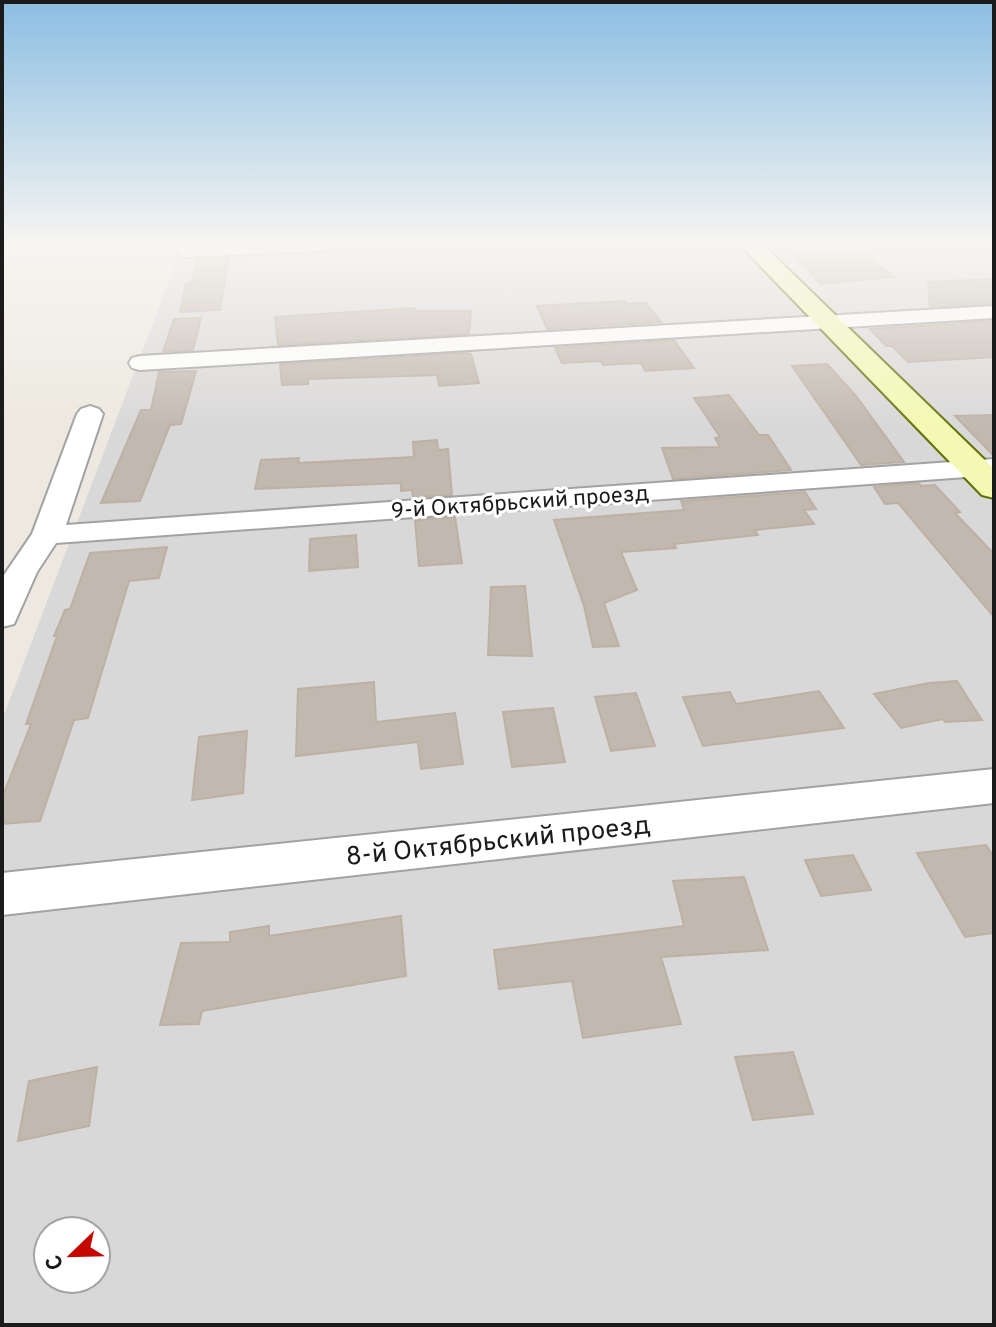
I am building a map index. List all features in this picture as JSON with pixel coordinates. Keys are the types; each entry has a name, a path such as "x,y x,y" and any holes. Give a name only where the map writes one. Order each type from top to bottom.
{"street":[{"path":"810,306 988,475"},
{"path":"140,363 994,312"},
{"path":"2,616 21,571 47,535 90,414"},
{"name":"9-й Октябрьский проезд","path":"47,535 988,475"},
{"name":"8-й Октябрьский проезд","path":"2,894 994,786"}],"shaded area":[{"path":"159,306 994,306 994,1325 2,1325 2,720"}],"building":[{"path":"181,306 221,306 220,310 180,312"},
{"path":"537,306 648,306 661,322 547,329"},
{"path":"415,308 416,311 471,311 469,334 278,345 275,317"},
{"path":"201,318 193,350 163,352 174,319"},
{"path":"994,321 994,357 908,362 870,329"},
{"path":"674,340 694,368 645,371 641,363 562,363 555,348"},
{"path":"471,354 479,383 439,386 437,375 308,379 308,384 282,385 280,364"},
{"path":"827,364 856,396 904,462 861,465 792,366"},
{"path":"196,371 181,424 170,425 140,501 101,503 141,410 151,410 159,372"},
{"path":"729,395 759,435 768,435 791,470 673,479 662,448 720,447 715,438 720,437 694,398"},
{"path":"994,415 994,456 955,416"},
{"path":"437,440 438,450 448,449 452,495 413,497 412,490 401,491 401,483 255,489 261,460 299,458 298,463 414,457 413,442"},
{"path":"919,483 921,486 935,485 960,512 955,513 994,554 994,617 898,503 885,504 874,487"},
{"path":"805,492 816,509 804,510 814,524 755,530 758,535 674,544 676,548 621,552 637,590 604,603 619,646 593,647 584,606 554,520 684,510 681,501"},
{"path":"455,517 462,563 419,566 415,520"},
{"path":"356,535 358,567 309,571 310,539"},
{"path":"167,547 159,578 129,581 88,718 74,720 40,821 2,824 2,798 31,724 26,724 57,636 54,636 65,610 70,609 90,553"},
{"path":"525,586 532,656 488,655 491,587"},
{"path":"957,681 982,720 945,722 943,719 901,728 874,694 929,683"},
{"path":"374,682 376,722 455,713 463,764 421,769 418,742 296,756 298,689"},
{"path":"819,691 844,728 703,746 683,697 730,692 736,704"},
{"path":"636,693 655,746 611,751 595,697"},
{"path":"553,708 565,762 512,767 503,712"},
{"path":"247,731 243,793 192,800 199,737"},
{"path":"986,845 994,857 994,933 965,937 917,853"},
{"path":"853,855 871,890 821,896 805,860"},
{"path":"744,877 768,950 661,957 681,1024 583,1038 572,981 499,989 494,950 684,926 673,881"},
{"path":"401,916 406,976 202,1011 199,1024 160,1025 181,943 230,942 230,932 269,926 269,936"},
{"path":"793,1052 813,1114 753,1120 735,1057"},
{"path":"97,1067 89,1126 18,1141 29,1081"}]}
